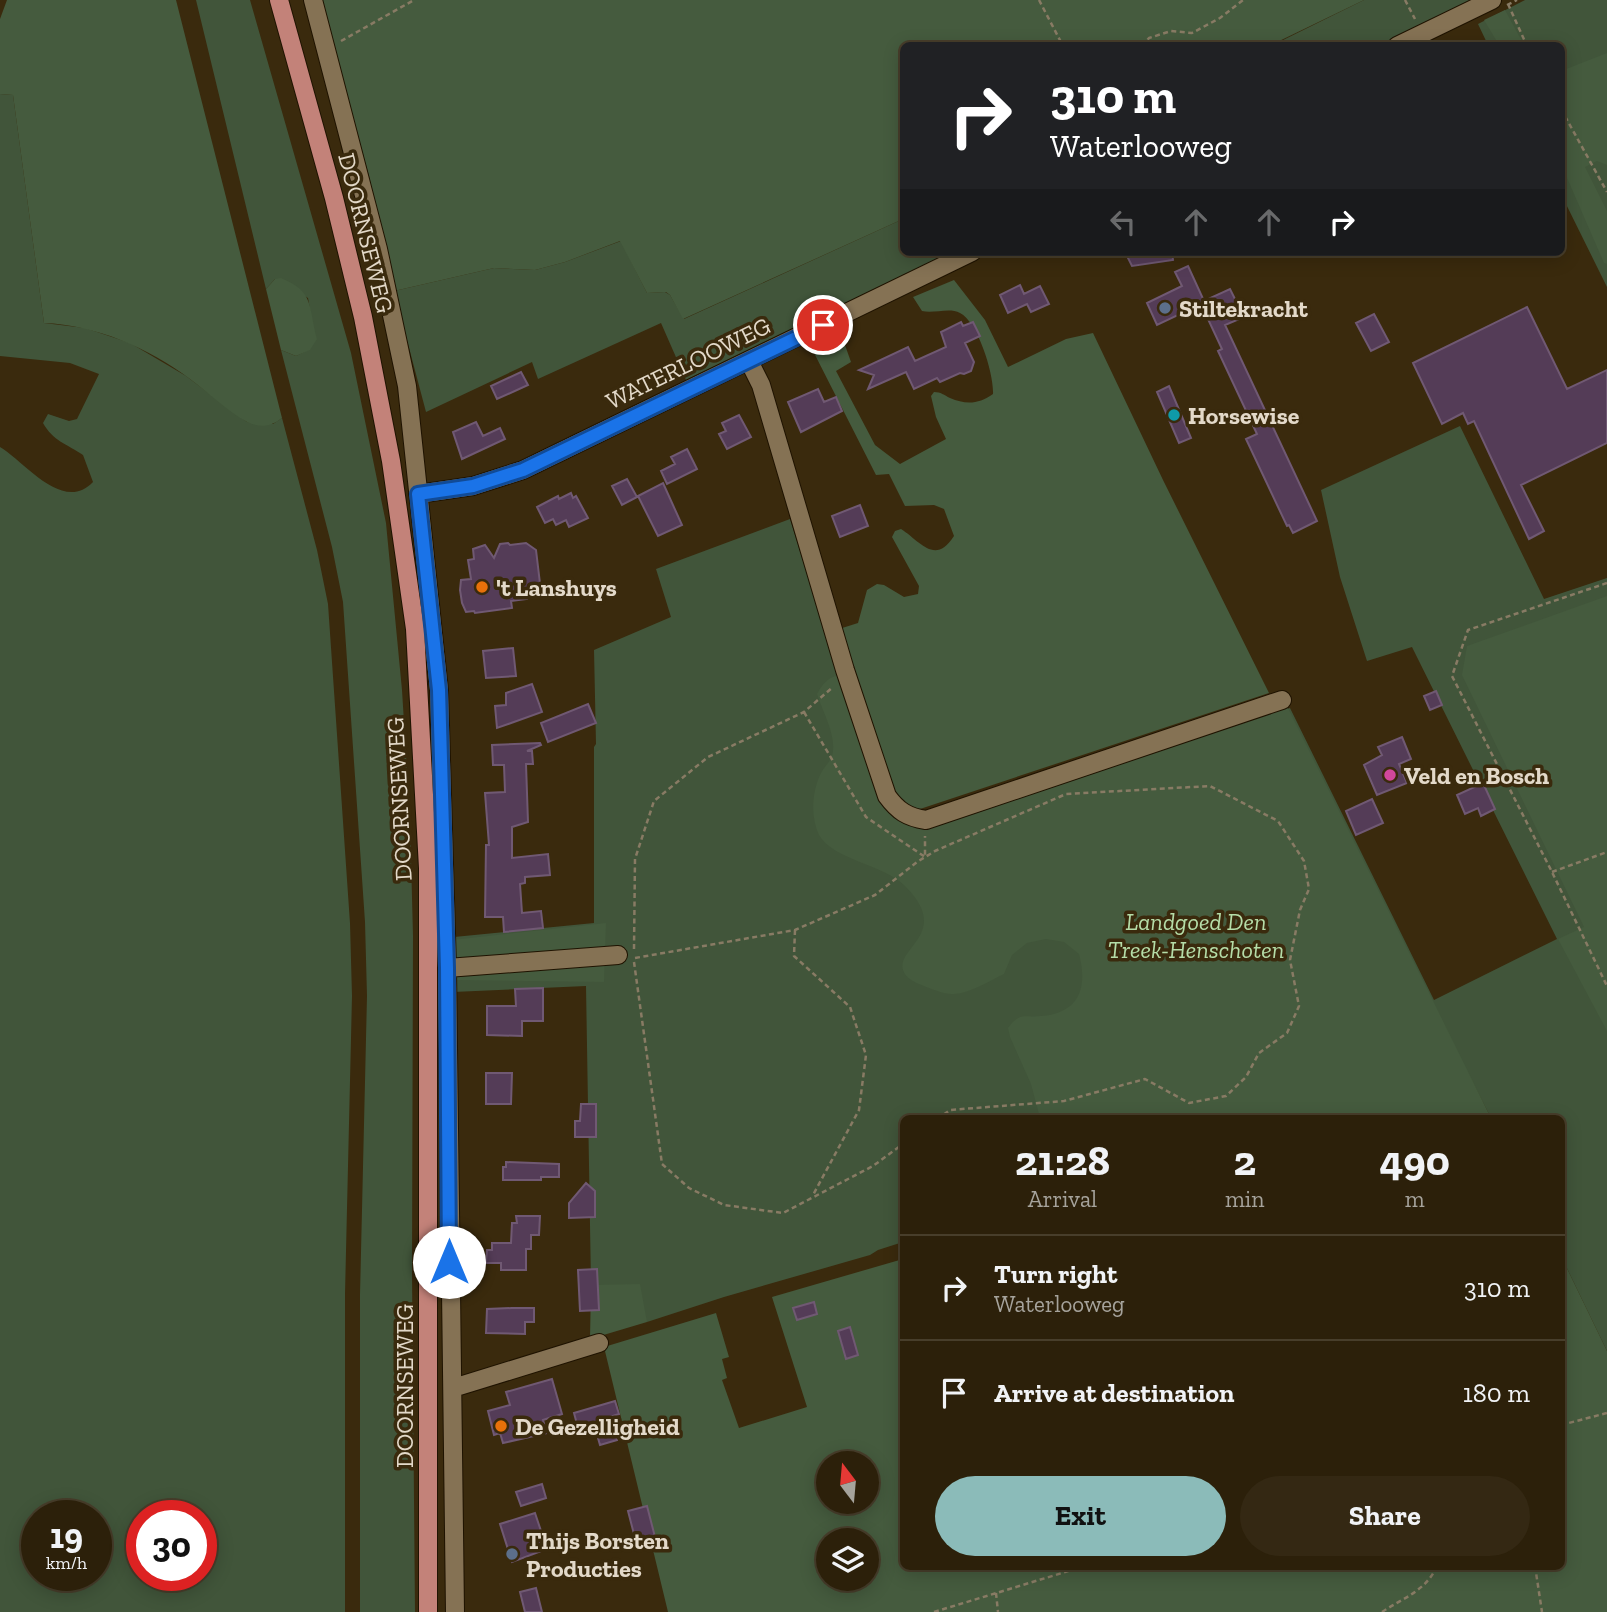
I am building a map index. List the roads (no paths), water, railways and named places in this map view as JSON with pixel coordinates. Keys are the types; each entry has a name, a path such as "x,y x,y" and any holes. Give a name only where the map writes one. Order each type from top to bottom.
{"main road":[{"name":"DOORNSEWEG","path":"279,0 334,198 363,317 391,461 415,629 428,868 428,1612"}],"street":[{"name":"DOORNSEWEG","path":"313,0 377,249 402,359 412,419 439,690 447,968 455,1612"},
{"path":"1405,42 1492,0"},
{"name":"WATERLOOWEG","path":"418,494 450,491 508,476 964,256"},
{"path":"749,361 761,385 845,670 887,796 895,807 909,817 926,820 1282,700"},
{"path":"447,968 625,957"},
{"path":"453,1388 599,1343"}],"place":[{"name":"Stiltekracht","path":"1165,308"},
{"name":"Horsewise","path":"1174,415"},
{"name":"'t Lanshuys","path":"482,587"},
{"name":"Veld en Bosch","path":"1390,775"},
{"name":"De Gezelligheid","path":"501,1426"},
{"name":"Thijs Borsten Producties","path":"512,1554"}],"park label":[{"name":"Landgoed Den Treek-Henschoten","path":"1196,935"}]}
